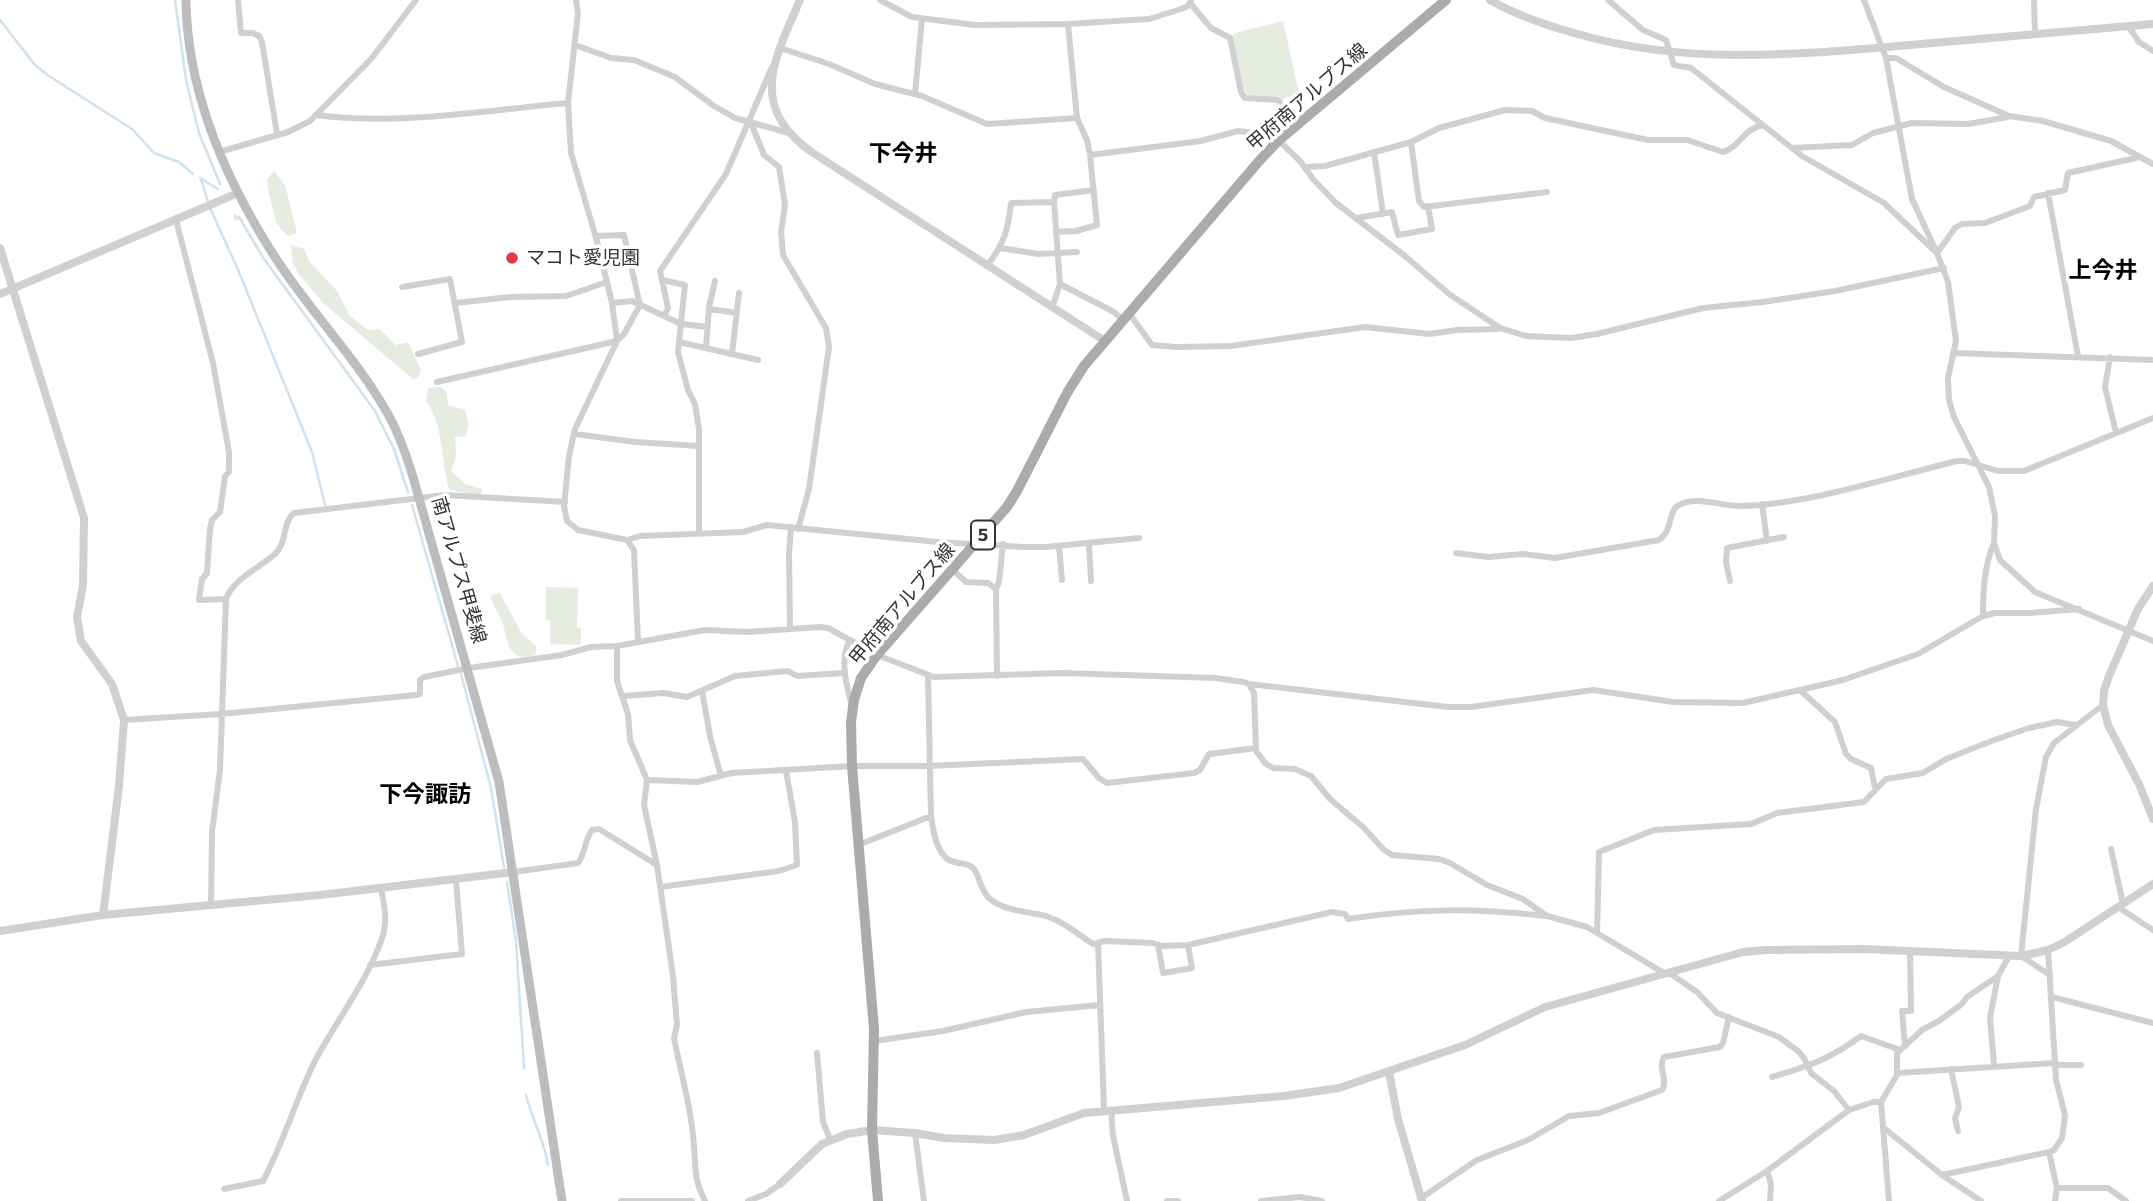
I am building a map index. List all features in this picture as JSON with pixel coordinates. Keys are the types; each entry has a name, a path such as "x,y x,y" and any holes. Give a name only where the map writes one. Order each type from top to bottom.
{"main road":[{"name":"南アルプス甲斐線","path":"186,0 195,79 219,152 238,193 273,254 386,410 404,447 469,668 499,782 562,1201"},
{"name":"甲府南アルプス線","path":"878,1201 872,1130 874,1041 852,766 852,708 857,687 877,655 1007,507 1071,385 1276,138 1446,0"}],"street":[{"path":"239,0 241,33 253,33 259,36 262,42 277,134"},
{"path":"219,152 301,127 372,58 416,0"},
{"path":"576,0 569,103 571,153 596,236 612,303 617,341"},
{"path":"664,316 668,308 660,271 726,174 800,0"},
{"path":"880,0 912,17 975,25 1068,24 1157,18 1181,9 1191,1 1211,28 1230,38 1241,92 1245,97 1278,100 1282,104 1276,138"},
{"path":"1490,0 1505,9 1553,27 1607,42 1671,53 1765,56 2153,24"},
{"path":"1608,0 1643,30 1666,40 1674,65 1690,68 1813,163 1884,203 1937,253"},
{"path":"1864,0 1886,58 1912,199 1948,282 1956,341 1948,378 1949,400 1954,417 1989,487 1995,516 1994,543 2000,561 2023,583 2049,599 2153,641"},
{"path":"2034,0 2035,34"},
{"path":"915,94 922,19"},
{"path":"1056,232 1076,231 1097,225 1090,155 1087,140 1077,118 1068,24"},
{"path":"2128,26 2139,42 2153,51"},
{"path":"575,45 611,58 634,60 675,77 714,106 749,122 789,134 813,153 1105,341"},
{"path":"779,48 830,64 875,84 915,94 987,124 1077,118"},
{"path":"1886,58 1896,58 1944,87 2009,116 2043,121 2091,134 2111,141 2153,164"},
{"path":"773,65 771,89 789,134"},
{"path":"316,115 351,120 393,119 569,103"},
{"path":"1305,167 1325,166 1411,142 1438,128 1505,110 1532,111 1545,118 1648,140 1699,142 1723,152 1734,147 1754,127 1763,125"},
{"path":"1792,148 1853,145 1873,133 1898,126 1932,122 1968,124 2009,116"},
{"path":"749,122 764,155 779,167 785,205 781,232 783,255 829,336 809,489 789,555 790,629"},
{"path":"1090,155 1201,141 1238,131 1276,138 1336,203 1449,294 1500,328 1526,336 1584,336 1703,308 1835,291 1944,268"},
{"path":"1411,142 1419,201 1424,207 1547,192"},
{"path":"1374,152 1382,214"},
{"path":"1937,253 1962,224 1985,223 2031,206 2034,197 2066,190 2068,173 2140,157"},
{"path":"1052,308 1060,284 1055,195 1094,190"},
{"path":"0,294 238,193"},
{"path":"2048,193 2078,356"},
{"path":"987,266 1001,248 1008,228 1011,203 1054,202"},
{"path":"1357,218 1392,212 1398,235 1432,229 1428,206"},
{"path":"176,220 213,363 229,452 229,472 225,476 220,512 212,520 207,573 201,579 200,600 226,599"},
{"path":"596,236 624,235 640,305 624,334 617,341 575,434 569,456 565,502 567,521 572,527 627,540 640,536 743,532 766,525 1024,547 1139,538"},
{"path":"0,247 84,518 83,584 77,617 82,641 112,684 124,720 120,786 103,915"},
{"path":"1001,248 1038,254 1077,252"},
{"path":"402,288 450,279 462,342 418,354"},
{"path":"662,280 685,285 679,342 680,362 695,404 699,446 699,533"},
{"path":"706,348 709,309 715,281"},
{"path":"454,303 510,297 566,296 607,282"},
{"path":"1060,284 1126,317 1152,345 1231,346 1364,327 1429,334 1500,328"},
{"path":"732,354 739,293"},
{"path":"612,303 632,301 681,324 708,327"},
{"path":"709,309 737,313"},
{"path":"437,382 617,341"},
{"path":"679,342 758,360"},
{"path":"1953,353 2153,360"},
{"path":"2110,357 2105,387 2116,433"},
{"path":"1456,553 1488,557 1523,554 1555,558 1639,545 1665,536 1674,509 1678,505 1699,502 1741,506 1815,496 1957,461 1998,471 2024,471 2153,418"},
{"path":"575,434 635,442 699,446"},
{"path":"211,906 212,832 220,770 226,599 228,592 240,581 279,551 287,518 293,513 445,495 565,502"},
{"path":"1762,504 1767,541"},
{"path":"1730,581 1727,548 1784,537"},
{"path":"627,540 634,550 638,641"},
{"path":"1088,543 1091,581"},
{"path":"1983,616 1983,588 1989,554 1994,543"},
{"path":"997,676 996,589 1003,544"},
{"path":"1059,546 1062,580"},
{"path":"953,570 966,582 988,583 996,589"},
{"path":"2153,586 2138,609 2109,676 2103,705 2108,725 2139,784 2153,819"},
{"path":"124,720 220,714 416,695 420,694 420,680 424,677 705,630 747,632 828,628 877,655 928,675 943,678 1063,673 1215,678 1448,707 1471,707 1593,690 1673,702 1743,703 1843,680 1918,654 1983,616 1995,613 2079,609"},
{"path":"849,641 843,673 852,708"},
{"path":"617,646 617,681 623,696 630,740 648,780 643,805 657,865 673,976 677,1024 674,1038 694,1147 694,1169 705,1201"},
{"path":"623,696 663,693 687,697 735,676 788,671 797,676 843,673"},
{"path":"928,675 933,830 942,854 948,860 967,864 974,869 982,890 989,898 1014,910 1047,916 1079,932 1093,943 1105,941 1158,945 1188,945 1332,912 1345,914 1348,919 1444,909 1547,916 1587,927 1697,992 1717,1013 1779,1037 1798,1051 1811,1073 1834,1091 1849,1110"},
{"path":"1249,684 1254,694 1256,748 1261,758 1273,768 1295,769 1311,776 1330,799 1392,855 1439,859 1450,863 1487,885 1523,899 1547,916"},
{"path":"702,691 721,776"},
{"path":"1801,691 1835,722 1846,754 1871,768 1875,788"},
{"path":"2021,956 2036,809 2046,758 2054,743 2103,705"},
{"path":"1597,933 1598,852 1654,830 1751,824 1777,813 1864,802 1886,779 1923,773 1966,750 2029,728 2057,722 2076,725"},
{"path":"648,780 697,782 732,773 852,766 929,766 1083,759 1099,778 1107,783 1194,773 1200,770 1209,754 1256,748"},
{"path":"660,887 779,871 797,865 795,822 786,771"},
{"path":"858,845 931,816"},
{"path":"0,931 103,915 456,881 578,863 583,856 587,836 592,830 598,829 657,865"},
{"path":"2111,849 2120,906 2153,930"},
{"path":"370,965 462,954 456,881"},
{"path":"748,1201 766,1194 780,1184 809,1154 830,1139 872,1130 994,1140 1024,1135 1084,1113 1339,1088 1474,1041 1545,1007 1725,956 1766,950 1910,951 2021,956 2048,950 2153,884"},
{"path":"224,1189 263,1181 315,1061 370,965 381,940 386,923 381,889"},
{"path":"1098,943 1107,1110 1127,1201"},
{"path":"1158,945 1163,973 1192,968 1188,945"},
{"path":"1942,1175 2049,1152 2054,1150 2062,1138 2065,1115 2056,1080 2048,950"},
{"path":"1902,1048 1902,1011 1911,1011 1910,951"},
{"path":"1994,1065 1990,1018 1998,976 2009,956"},
{"path":"2021,956 2050,975"},
{"path":"1889,1201 1881,1102 1897,1073 1898,1053 1922,1030 1939,1021 1998,976"},
{"path":"2052,997 2153,1023"},
{"path":"874,1041 943,1031 1026,1012 1100,1005"},
{"path":"1389,1072 1398,1119 1421,1199 1477,1160 1528,1140 1569,1116 1599,1113 1662,1090 1665,1084 1661,1066 1664,1057 1720,1047 1729,1017"},
{"path":"1772,1077 1808,1067 1838,1054 1861,1036 1902,1048"},
{"path":"817,1053 823,1122 830,1139"},
{"path":"1897,1073 1994,1065 2081,1065"},
{"path":"1951,1069 1959,1107 1955,1118 1958,1131"},
{"path":"1719,1201 1767,1171 1849,1110 1873,1101 1881,1102"},
{"path":"1884,1128 1942,1175 1981,1201"},
{"path":"915,1133 924,1201"},
{"path":"2049,1152 2057,1188 2055,1201"},
{"path":"1767,1171 1771,1184 1770,1201"},
{"path":"2057,1188 2108,1188 2126,1201"},
{"path":"1261,1201 1300,1197 1322,1201"},
{"path":"621,1201 692,1201"},
{"path":"1167,1201 1178,1201"}],"shaded area":[{"path":"1283,21 1299,93 1281,100 1249,96 1243,89 1232,36"},
{"path":"274,171 285,185 297,233 288,236 276,223 269,194 267,180"},
{"path":"291,245 304,249 309,261 337,291 350,316 368,330 380,329 395,345 408,342 421,370 418,378 413,379 324,304 298,273 293,263"},
{"path":"441,387 447,393 448,405 465,410 468,424 466,436 455,437 456,457 451,471 465,484 482,489 478,495 449,490 439,432 426,400 428,388"},
{"path":"546,587 578,588 577,627 581,628 581,645 550,644 550,621 546,620"},
{"path":"500,593 522,634 537,647 535,655 520,657 511,649 491,599 491,595"}],"waterway":[{"path":"175,0 186,80 199,133 220,184"},
{"path":"0,20 35,65 132,129 154,153 179,162 193,174"},
{"path":"200,178 218,189"},
{"path":"201,179 208,202"},
{"path":"210,208 312,452 325,505"},
{"path":"235,216 236,219 239,217 264,259 375,411 394,449 408,492"},
{"path":"412,505 458,666"},
{"path":"461,674 491,788 504,867"},
{"path":"507,882 516,941 524,1068"},
{"path":"526,1095 548,1165"}],"place":[{"name":"マコト愛児園","path":"512,258"}],"district":[{"name":"下今井","path":"903,153"},
{"name":"上今井","path":"2103,270"},
{"name":"下今諏訪","path":"425,794"}]}
